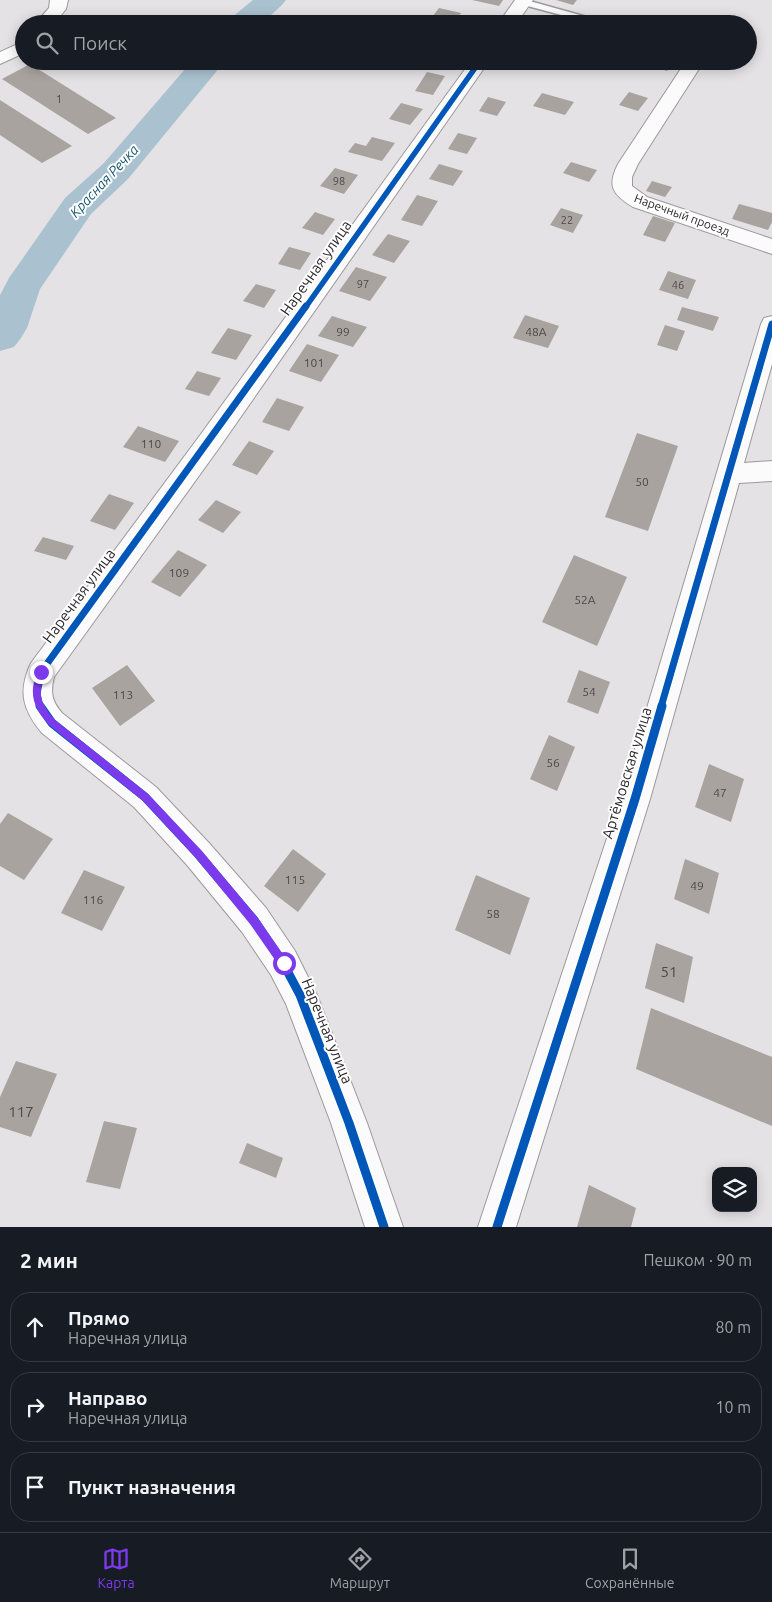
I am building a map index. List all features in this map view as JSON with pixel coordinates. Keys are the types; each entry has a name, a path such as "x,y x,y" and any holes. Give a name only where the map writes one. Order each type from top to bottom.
{"street":[{"path":"52,15 57,9 59,0"},
{"path":"513,15 523,1"},
{"path":"0,59 15,51"},
{"name":"Наречная улица","path":"384,1227 349,1123 300,995 284,963 254,920 211,869 145,797 52,723 42,712 36,699 36,687 41,672 210,441 474,70"},
{"name":"Наречный проезд","path":"689,70 628,164 621,178 621,186 627,195 640,202 772,247"},
{"name":"Артёмовская улица","path":"496,1227 635,799 772,324"},
{"path":"728,474 772,471"}],"lane":[{"path":"523,1 574,15"}],"building":[{"path":"472,0 503,0 499,6"},
{"path":"556,0 577,0 573,5"},
{"path":"439,8 461,13 460,15 434,15"},
{"path":"19,70 40,70 116,118 88,134 2,79"},
{"path":"427,72 445,76 433,95 415,91"},
{"path":"629,92 648,98 638,111 619,105"},
{"path":"542,93 574,102 565,115 533,106"},
{"path":"488,97 506,102 497,116 479,111"},
{"path":"0,100 72,146 42,163 0,135"},
{"path":"401,103 423,109 410,125 389,119"},
{"path":"458,133 477,138 467,154 448,149"},
{"path":"372,137 395,143 382,161 348,152 355,143 366,146"},
{"path":"571,162 597,170 589,182 563,173"},
{"path":"439,164 463,171 453,186 429,179"},
{"path":"335,168 358,175 344,194 320,186"},
{"path":"652,181 672,187 665,197 646,191"},
{"path":"417,195 438,201 422,226 401,220"},
{"path":"739,204 772,213 772,222 768,230 732,219"},
{"path":"561,208 583,215 573,233 550,225"},
{"path":"315,212 335,219 323,235 302,228"},
{"path":"653,216 675,223 665,242 643,235"},
{"path":"388,234 410,241 394,263 372,255"},
{"path":"289,247 311,253 300,270 278,264"},
{"path":"356,267 387,277 370,301 339,291"},
{"path":"668,271 696,280 688,299 659,290"},
{"path":"256,284 276,290 264,308 243,301"},
{"path":"682,307 719,317 713,331 677,320"},
{"path":"525,315 559,326 548,348 513,338"},
{"path":"332,316 367,327 353,347 318,336"},
{"path":"665,325 685,331 677,351 657,345"},
{"path":"228,328 252,335 236,360 211,353"},
{"path":"307,344 339,355 321,382 289,371"},
{"path":"197,371 221,378 209,396 185,389"},
{"path":"277,398 304,407 289,431 262,422"},
{"path":"138,426 179,441 165,462 123,447"},
{"path":"637,433 678,446 648,531 605,517"},
{"path":"249,441 274,451 257,475 232,465"},
{"path":"109,494 134,503 115,530 90,521"},
{"path":"216,500 241,512 223,533 198,520"},
{"path":"43,537 74,546 66,560 34,551"},
{"path":"178,550 207,565 180,597 151,582"},
{"path":"574,555 627,577 597,646 542,622"},
{"path":"127,665 155,701 120,726 92,688"},
{"path":"579,670 610,682 598,714 567,702"},
{"path":"549,735 575,747 557,791 530,779"},
{"path":"709,764 744,779 731,822 695,807"},
{"path":"8,813 53,839 24,880 0,866 0,824"},
{"path":"293,849 326,874 298,912 264,886"},
{"path":"685,859 719,873 709,914 674,899"},
{"path":"84,870 125,887 102,931 61,913"},
{"path":"476,875 530,898 510,955 455,930"},
{"path":"656,943 693,957 684,1003 645,988"},
{"path":"651,1008 772,1057 772,1126 636,1069"},
{"path":"16,1061 57,1074 31,1137 0,1127 0,1097"},
{"path":"104,1121 137,1128 120,1189 86,1182"},
{"path":"247,1143 283,1158 276,1178 239,1163"},
{"path":"589,1185 636,1208 631,1227 577,1227"}],"waterway":[{"name":"Красная Речка","path":"253,15 271,0"},
{"name":"Красная Речка","path":"0,337 7,328 22,287 78,206 116,171 201,70"}],"cycle path":[{"path":"384,1227 349,1123 300,995 283,963 254,920 198,854 145,797 52,723 39,705 37,687 41,672 210,441 474,70"},
{"path":"497,1227 635,799 772,324"}],"route":[{"path":"41,672 36,687 36,699 42,712 52,723 145,797 198,854 254,920 284,963"}]}
